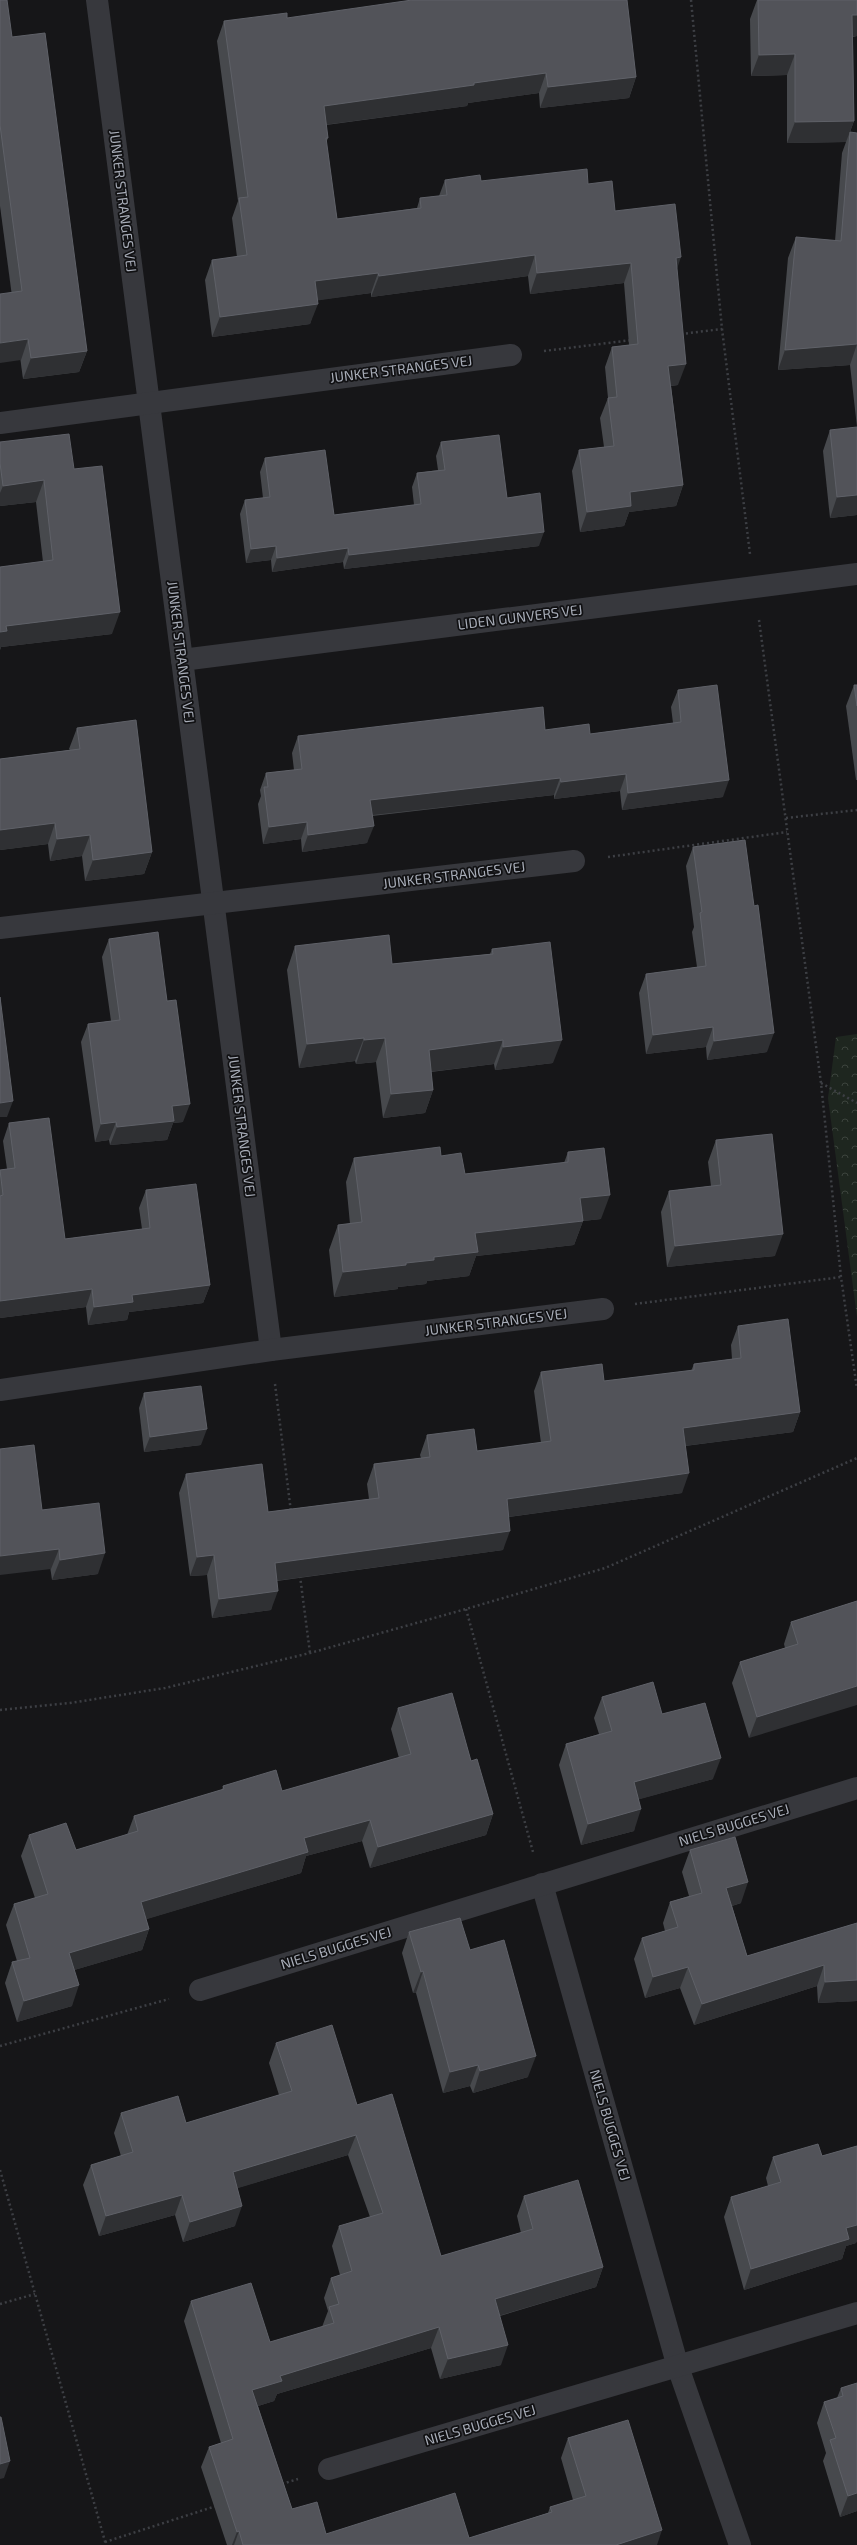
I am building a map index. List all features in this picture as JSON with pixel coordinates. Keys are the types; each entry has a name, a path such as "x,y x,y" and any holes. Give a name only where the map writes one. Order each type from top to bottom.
{"street":[{"name":"JUNKER STRANGES VEJ","path":"97,0 271,1350"},
{"name":"JUNKER STRANGES VEJ","path":"0,423 149,401 511,355"},
{"name":"LIDEN GUNVERS VEJ","path":"182,660 857,574"},
{"name":"JUNKER STRANGES VEJ","path":"0,928 574,861"},
{"name":"JUNKER STRANGES VEJ","path":"0,1390 271,1350 603,1308"},
{"name":"NIELS BUGGES VEJ","path":"200,1990 857,1788"},
{"name":"NIELS BUGGES VEJ","path":"542,1884 678,2367 740,2545"},
{"name":"NIELS BUGGES VEJ","path":"329,2469 857,2313"}],"path":[{"path":"691,0 722,329 754,587 821,1083 841,1277 857,1389"},
{"path":"675,335 722,329"},
{"path":"511,355 636,340"},
{"path":"786,818 857,810"},
{"path":"574,861 787,832"},
{"path":"821,1083 857,1103"},
{"path":"603,1308 841,1277"},
{"path":"271,1350 292,1513"},
{"path":"0,1710 70,1703 165,1688 310,1653 466,1610 605,1568 857,1458"},
{"path":"300,1575 310,1653"},
{"path":"466,1610 542,1884"},
{"path":"0,2046 200,1990"},
{"path":"0,2170 106,2543 217,2505"},
{"path":"0,2304 35,2294"},
{"path":"277,2486 329,2469"}],"green space":[{"path":"857,1034 857,1317 828,1098 836,1037"}],"building":[{"path":"0,0 7,0 12,37 45,33 87,351 31,358 28,339 0,343 0,294 22,291 0,125"},
{"path":"412,0 627,0 636,77 548,87 546,73 474,83 474,85 324,106 328,138 326,138 337,219 421,208 420,198 447,195 445,180 480,175 481,181 587,169 588,184 612,181 615,211 675,204 681,257 676,258 686,364 668,366 683,485 630,492 631,506 587,512 579,450 614,446 608,398 617,397 612,347 638,344 631,263 537,273 535,255 379,276 378,273 315,281 318,304 220,317 212,260 247,255 239,198 248,197 224,21 287,13 287,18"},
{"path":"758,0 857,0 857,15 852,15 854,121 795,122 795,54 759,55"},
{"path":"850,132 857,133 857,344 785,350 796,237 841,241"},
{"path":"857,427 857,495 837,497 830,430"},
{"path":"69,434 74,469 102,466 120,612 6,626 7,631 0,632 0,567 53,560 44,480 3,486 0,463 0,442"},
{"path":"499,435 507,498 540,493 544,532 349,555 348,548 277,558 276,546 251,549 245,500 270,497 265,458 325,450 334,515 421,504 417,473 445,470 441,442"},
{"path":"717,685 729,780 628,793 626,774 561,782 560,778 370,800 374,826 308,835 307,822 269,827 264,787 268,787 266,773 302,769 298,736 543,707 545,730 589,724 590,734 681,722 678,690"},
{"path":"854,685 857,685 857,706"},
{"path":"136,720 152,852 93,860 90,835 57,839 55,823 0,830 0,759 80,749 77,728"},
{"path":"745,840 754,906 758,905 774,1033 714,1041 713,1027 653,1035 646,974 706,966 700,913 702,912 693,847"},
{"path":"158,932 167,1001 176,1000 190,1104 172,1106 174,1121 117,1127 116,1122 101,1124 88,1024 120,1020 109,939"},
{"path":"389,935 392,964 493,954 492,949 550,942 562,1040 503,1047 503,1040 429,1050 433,1090 391,1094 385,1038 364,1040 364,1038 307,1044 295,946"},
{"path":"0,997 13,1101 0,1103"},
{"path":"49,1118 65,1239 150,1228 146,1190 196,1184 210,1285 132,1295 133,1302 94,1307 92,1289 0,1301 0,1196 3,1195 0,1170 15,1168 9,1123"},
{"path":"772,1134 783,1234 675,1246 669,1191 721,1185 716,1140"},
{"path":"440,1147 441,1156 461,1153 465,1174 568,1162 568,1152 604,1148 610,1195 580,1198 583,1221 475,1233 478,1252 434,1257 434,1260 406,1263 406,1265 343,1272 338,1225 362,1222 354,1158"},
{"path":"788,1319 800,1412 683,1428 689,1473 507,1499 510,1531 275,1563 278,1591 219,1599 214,1555 197,1557 186,1474 262,1464 268,1512 379,1498 374,1464 430,1457 427,1435 474,1429 477,1451 551,1441 541,1372 602,1364 604,1381 694,1370 694,1364 741,1358 738,1326"},
{"path":"201,1386 207,1429 150,1437 144,1393"},
{"path":"34,1445 42,1510 99,1503 105,1553 60,1560 59,1549 0,1556 0,1449"},
{"path":"857,1601 857,1686 757,1717 740,1662 798,1644 791,1622"},
{"path":"653,1682 662,1714 705,1703 721,1758 634,1782 641,1809 588,1824 566,1744 612,1731 602,1697"},
{"path":"452,1693 471,1761 477,1759 493,1814 378,1847 370,1820 304,1838 308,1852 141,1902 149,1929 69,1953 79,1985 24,2001 12,1962 30,1958 14,1904 48,1894 29,1835 66,1823 76,1850 138,1831 134,1816 224,1789 223,1786 276,1770 282,1791 411,1754 398,1708"},
{"path":"735,1837 748,1882 726,1888 747,1956 857,1923 857,1980 825,1982 824,1965 702,2004 688,1967 653,1977 642,1938 678,1927 670,1902 702,1893 690,1850"},
{"path":"460,1918 470,1950 504,1940 536,2056 480,2071 478,2065 450,2072 423,1971 421,1972 409,1932"},
{"path":"332,2025 357,2105 392,2094 441,2256 533,2229 524,2196 578,2180 603,2267 495,2299 508,2345 448,2359 439,2327 280,2376 282,2381 252,2390 292,2509 317,2502 326,2534 455,2493 469,2538 552,2512 550,2507 586,2496 568,2438 628,2420 662,2530 616,2545 243,2545 239,2531 237,2532 209,2447 233,2439 191,2301 251,2283 270,2342 334,2323 329,2307 339,2304 331,2278 352,2271 339,2226 383,2213 356,2135 233,2172 242,2206 190,2222 182,2195 106,2216 91,2165 133,2152 121,2113 178,2096 186,2123 292,2091 276,2043"},
{"path":"818,2144 822,2156 857,2146 857,2225 846,2228 849,2239 751,2269 731,2197 781,2182 773,2157"},
{"path":"857,2383 857,2493 848,2496 830,2440 836,2438 824,2402 843,2396 841,2388"},
{"path":"0,2417 10,2461 0,2464"}]}
